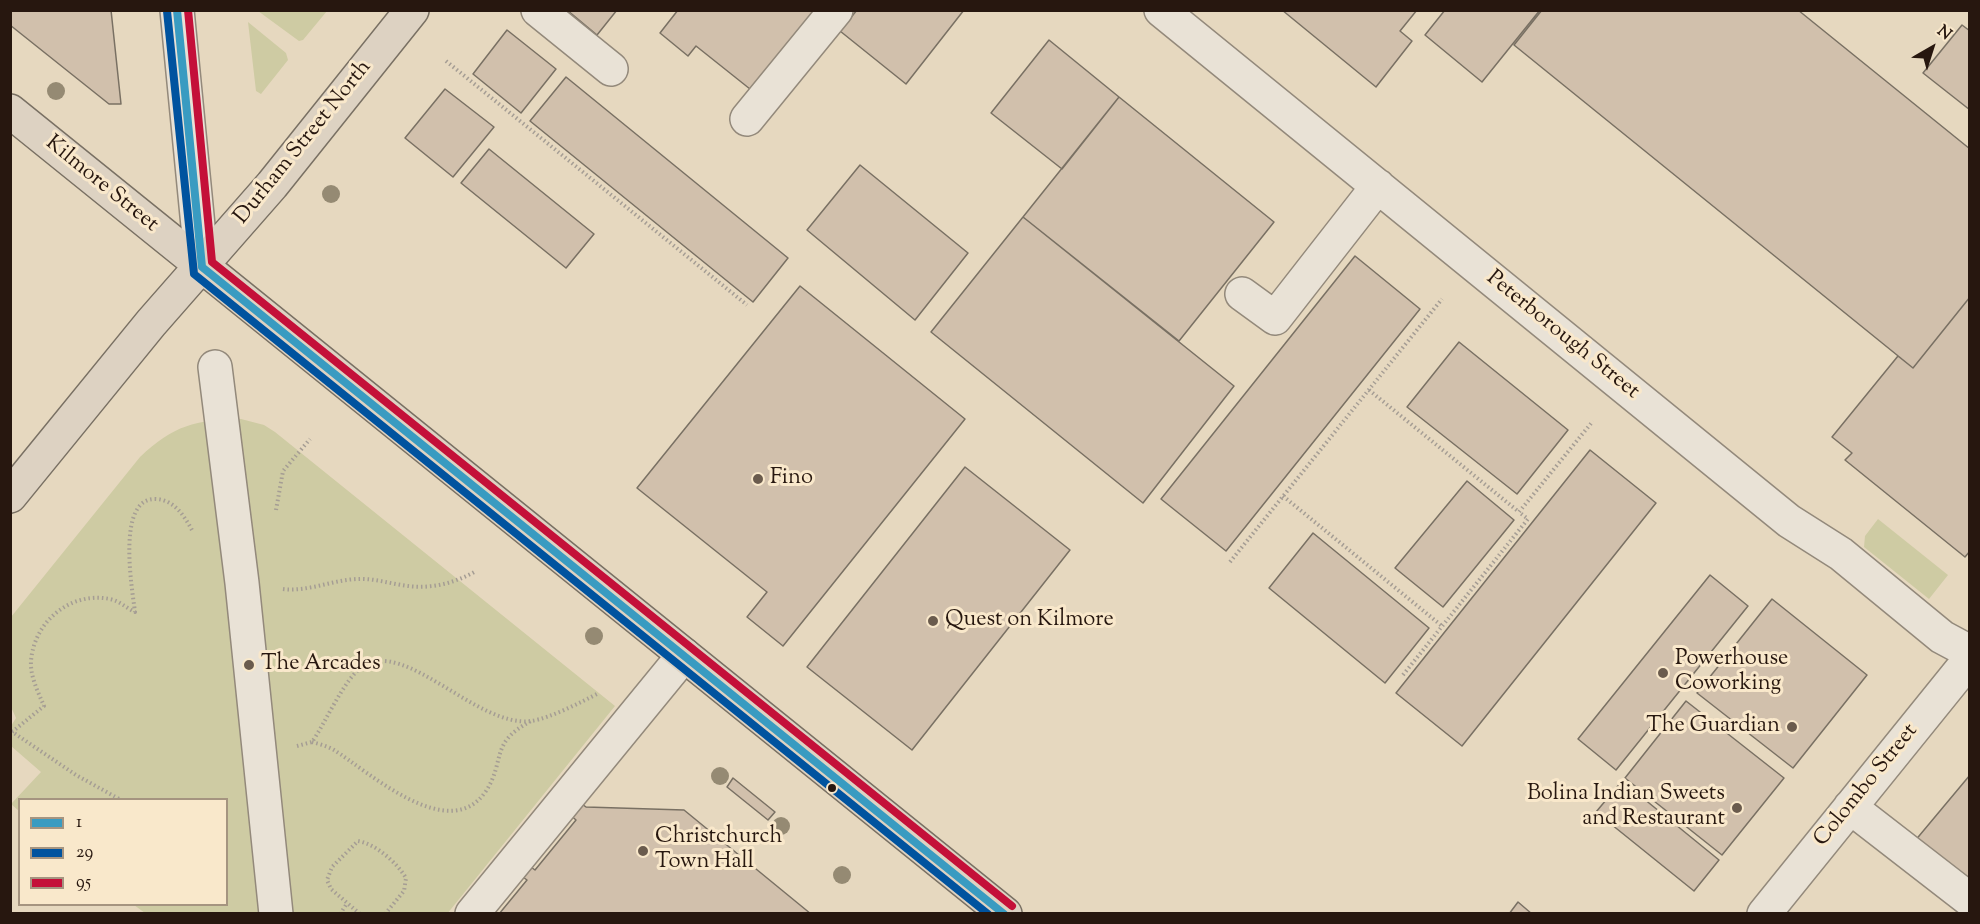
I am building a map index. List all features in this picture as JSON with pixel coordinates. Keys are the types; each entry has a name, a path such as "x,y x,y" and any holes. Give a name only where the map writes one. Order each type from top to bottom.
{"main road":[{"name":"Durham Street North","path":"10,496 144,331 272,185 412,10"},
{"name":"Kilmore Street","path":"10,111 1005,914"}],"street":[{"path":"177,10 202,267"},
{"path":"538,10 611,69"},
{"path":"747,119 836,10"},
{"name":"Peterborough Street","path":"1161,10 1789,521 1841,554 1942,637 1970,652"},
{"path":"1242,294 1275,318 1378,186"},
{"path":"215,368 242,583 276,914"},
{"path":"472,914 684,656"},
{"name":"Colombo Street","path":"1764,914 1970,659"},
{"path":"1850,807 1970,900"}],"path":[{"path":"446,61 747,305"},
{"path":"1230,562 1442,299"},
{"path":"1369,390 1528,519 1403,675"},
{"path":"1519,512 1593,421"},
{"path":"1283,496 1442,626"},
{"path":"117,798 75,775 11,732 44,706 30,663 41,627 51,616 81,601 94,599 115,601 135,612 130,561 131,525 140,505 152,498 171,503 196,537"},
{"path":"242,583 298,591 360,579 410,586 436,586 459,580 476,571"},
{"path":"312,742 351,677 363,666 379,660 402,663 467,702 502,717 531,721"},
{"path":"258,754 312,742 332,749 406,799 425,807 449,810 460,808 483,795 504,743 512,731 608,689"},
{"path":"360,914 331,889 327,875 353,844 363,842 400,868 406,878 404,891 386,914"},
{"path":"340,914 347,904"}],"shaded area":[{"path":"258,11 327,11 303,40 299,41"},
{"path":"248,22 286,53 288,60 261,94 256,91"},
{"path":"241,419 264,425 275,432 615,706 447,914 145,913 135,906 228,906 228,798 18,798 18,810 11,804 41,772 11,746 11,726 16,718 11,707 11,617 140,457 175,431 186,426 211,421"},
{"path":"1878,519 1948,575 1929,599 1864,547 1865,536"}],"building":[{"path":"10,10 111,10 121,104 109,104 10,25"},
{"path":"567,10 617,10 597,35"},
{"path":"678,10 821,10 755,93 696,46 688,56 660,33"},
{"path":"857,10 964,10 906,84 840,31"},
{"path":"1282,10 1417,10 1400,31 1412,41 1376,87"},
{"path":"1445,10 1540,10 1482,82 1425,35"},
{"path":"1542,10 1798,10 1970,149 1970,297 1913,368 1514,45"},
{"path":"1962,25 1970,31 1970,110 1923,73"},
{"path":"507,30 556,69 521,113 473,74"},
{"path":"1049,40 1119,97 1062,169 991,113"},
{"path":"566,77 788,258 753,302 530,121"},
{"path":"445,89 494,127 453,177 405,138"},
{"path":"1119,97 1274,222 1179,341 1023,217"},
{"path":"489,149 594,234 566,268 461,183"},
{"path":"860,165 968,253 915,320 807,230"},
{"path":"1023,217 1234,386 1143,503 931,332"},
{"path":"1355,256 1420,309 1226,551 1161,499"},
{"path":"800,286 965,419 783,646 747,617 767,592 637,488"},
{"path":"1970,297 1970,551 1965,557 1845,460 1852,453 1832,437 1898,356 1913,368"},
{"path":"1459,342 1568,430 1517,494 1407,407"},
{"path":"1590,450 1656,503 1462,746 1396,693"},
{"path":"965,467 1070,550 912,750 807,667"},
{"path":"1467,481 1514,520 1443,607 1395,568"},
{"path":"1313,533 1429,628 1385,683 1269,588"},
{"name":"Powerhouse Coworking","path":"1710,575 1748,606 1616,770 1578,739"},
{"path":"1772,599 1867,675 1793,768 1697,693"},
{"path":"1686,701 1784,778 1722,855 1625,778"},
{"path":"1970,775 1970,888 1914,842"},
{"path":"733,778 775,812 768,820 727,787"},
{"path":"1622,781 1719,860 1694,891 1596,812"},
{"name":"Christchurch Town Hall","path":"578,801 586,807 684,810 811,914 499,914 527,880 516,872 524,862 535,870 576,820 568,813"},
{"path":"1518,902 1532,914 1509,914"}],"transit line":[{"name":"1","path":"177,10 202,267 1004,914"},
{"name":"95","path":"188,10 212,262 1012,906"},
{"name":"29","path":"167,11 194,274 988,914"}],"place":[{"name":"Fino","path":"758,479"},
{"name":"Quest on Kilmore","path":"933,621"},
{"name":"The Arcades","path":"249,665"},
{"name":"Powerhouse Coworking","path":"1663,673"},
{"name":"The Guardian","path":"1792,727"},
{"name":"Bolina Indian Sweets and Restaurant","path":"1737,808"},
{"name":"Christchurch Town Hall","path":"643,851"}]}
